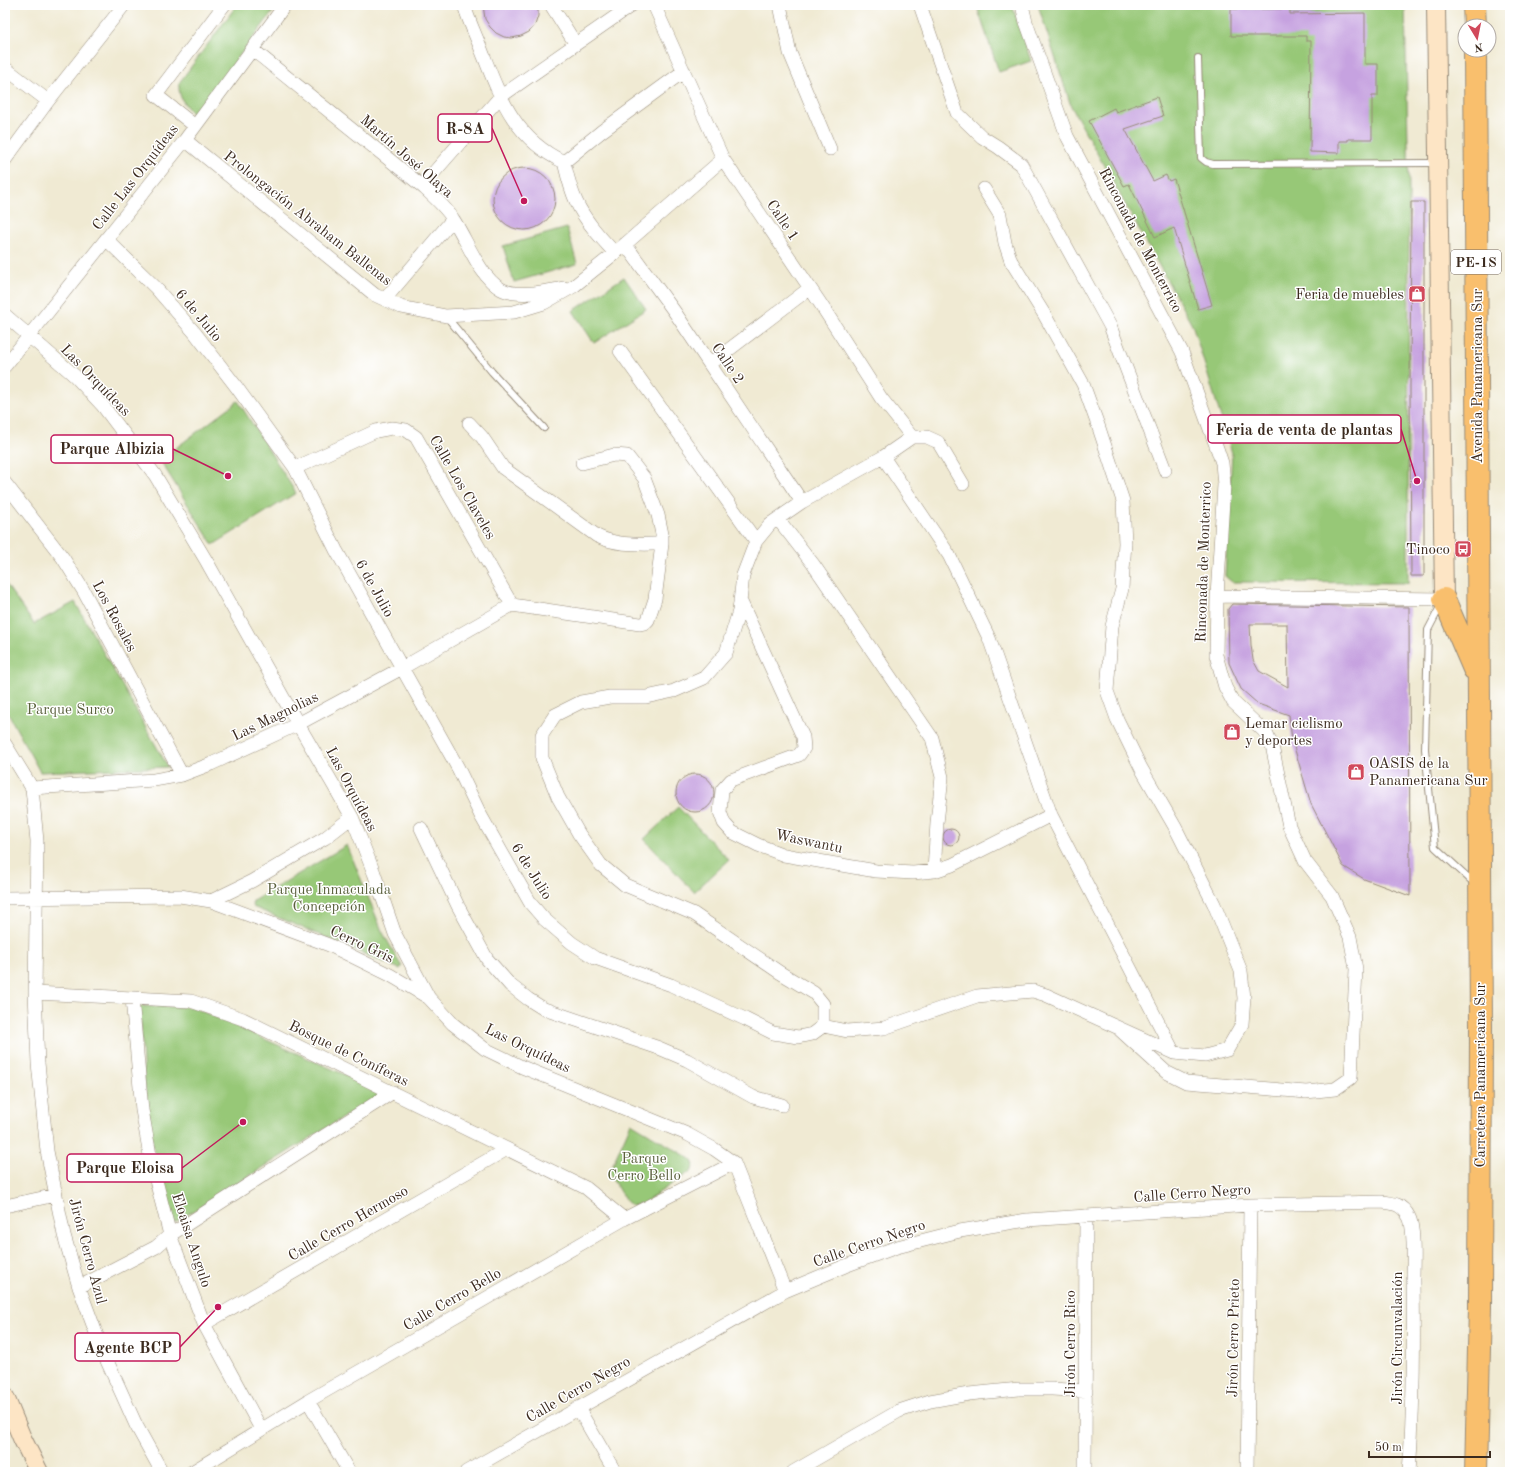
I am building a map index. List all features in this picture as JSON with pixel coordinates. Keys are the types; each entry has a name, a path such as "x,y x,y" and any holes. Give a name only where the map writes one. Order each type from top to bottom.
{"highway":[{"path":"1474,5 1474,18"},
{"name":"Avenida Panamericana Sur","path":"1475,58 1478,678"},
{"path":"1444,599 1478,678"},
{"name":"Carretera Panamericana Sur","path":"1476,1472 1480,1307 1481,1026 1478,678"}],"street":[{"path":"5,160 48,101 124,5"},
{"path":"195,126 156,94 224,5"},
{"name":"Calle Las Orquídeas","path":"5,366 185,140 285,5"},
{"path":"464,5 500,97 523,132 535,144 552,156 564,162 576,200 585,218 615,253"},
{"path":"551,5 575,43"},
{"path":"422,186 500,97 575,43 632,5"},
{"name":"Calle 1","path":"654,5 724,159 881,398 912,437"},
{"path":"780,5 790,53 830,149"},
{"path":"920,5 957,113 982,137 1021,164 1110,326 1165,470"},
{"name":"Rinconada de Monterrico","path":"1022,5 1026,22 1067,136 1182,352 1218,451 1222,463 1224,485 1217,596 1216,655 1225,688 1233,702 1267,734 1272,746 1289,826 1305,861 1332,896 1350,937 1356,968 1351,1078 1335,1089 1306,1092 1186,1082 1166,1072 1120,1030"},
{"path":"1217,596 1444,599 1436,5"},
{"name":"Martín José Olaya","path":"252,49 422,186 444,207 453,219 485,274 501,289 523,294 574,286"},
{"path":"5,68 48,101"},
{"path":"564,162 602,131 684,71"},
{"name":"Prolongación Abraham Ballenas","path":"185,140 375,295 401,307 446,316 514,312 544,303 574,286 615,253 724,159"},
{"path":"963,484 938,442 927,437 912,437 882,457 802,502 770,524 756,541 743,575 739,611 726,653 704,678 674,691 646,697 610,697 581,702 555,715 542,735 542,758 558,797 579,834 601,865 625,885 694,914 779,972 814,993 823,1004 823,1026 847,1031 884,1028 977,996 1032,991 1046,995 1120,1030 1174,1053 1205,1056 1227,1050 1242,1024 1244,998 1241,971 1214,904 1175,826 1140,768 1117,719 1107,691 1112,626 1122,583 1125,543 1123,501 1083,384 1044,314 1011,261 1005,243 1000,215 984,189"},
{"path":"384,299 453,219"},
{"name":"6 de Julio","path":"106,239 155,287 195,334 235,385 296,468 336,550 458,768 481,816 531,904 544,919 572,943 595,958 671,986 745,1018 773,1033 798,1037 812,1034 823,1026"},
{"name":"Calle 2","path":"625,244 674,311 802,502"},
{"path":"710,364 810,288"},
{"name":"Las Orquídeas","path":"5,315 75,376 103,406 155,475 207,562 352,817 374,873 395,934 429,998 453,1024 485,1049 522,1067 687,1134 734,1162"},
{"path":"620,351 756,541"},
{"path":"469,423 482,437 503,468 597,536 606,541 617,543 662,544"},
{"name":"Calle Los Claveles","path":"296,468 376,431 392,428 406,430 416,437 512,605"},
{"path":"512,605 640,624 645,624 648,620 655,599 662,544 658,514 644,478 627,456 614,455 582,463"},
{"path":"882,457 949,555 989,638 1051,815 1174,1053"},
{"name":"Los Rosales","path":"5,483 63,558 83,590 182,775"},
{"path":"778,519 813,564 932,738 942,777 934,871"},
{"name":"Waswantu","path":"740,600 803,737 804,748 800,755 731,780 722,790 720,812 724,823 732,832 758,845 784,855 876,871 913,873 934,871 952,865 1051,815"},
{"name":"Las Magnolias","path":"32,788 154,780 182,775 211,764 298,724 402,668 512,605"},
{"name":"Jirón Cerro Azul","path":"5,744 32,788 37,841 35,992 38,1063 47,1151 64,1235 79,1287 115,1380 136,1425 162,1472"},
{"path":"211,901 252,881 325,838 352,817"},
{"path":"421,828 458,906 487,959 510,985 528,1000 544,1009 659,1048 688,1060 753,1098 782,1106"},
{"name":"Cerro Gris","path":"5,898 180,896 211,901 329,945 390,975 429,998"},
{"name":"Bosque de Coníferas","path":"35,992 191,1001 242,1019 586,1188 624,1219"},
{"name":"Eloaisa Angulo","path":"132,998 142,1110 151,1161 170,1235 204,1324 261,1430"},
{"path":"79,1287 156,1248 170,1235 393,1092"},
{"name":"Calle Cerro Hermoso","path":"204,1324 507,1149"},
{"path":"734,1162 785,1291"},
{"name":"Calle Cerro Bello","path":"192,1472 308,1401 624,1219 734,1162"},
{"path":"5,1206 56,1195"},
{"name":"Calle Cerro Negro","path":"466,1472 785,1291 845,1266 897,1247 960,1231 1027,1220 1250,1205 1381,1202 1396,1204 1401,1207"},
{"name":"Jirón Cerro Prieto","path":"1247,1472 1250,1205"},
{"name":"Jirón Circunvalación","path":"1401,1207 1409,1218 1413,1244 1414,1370 1409,1472"},
{"name":"Jirón Cerro Rico","path":"1085,1472 1086,1216"},
{"path":"793,1472 898,1411 930,1401 969,1394 1020,1389 1052,1388 1086,1391"},
{"path":"5,1397 22,1438 40,1472"},
{"path":"308,1401 349,1472"},
{"path":"578,1408 615,1472"}],"lane":[{"path":"1198,58 1201,158 1206,162 1213,164 1438,163"},
{"path":"446,316 492,372 544,428"},
{"path":"1444,599 1428,630 1425,749 1435,847 1480,888"}],"green space":[{"path":"237,5 278,5 194,116 185,105 181,97 179,83"},
{"path":"993,5 1012,5 1031,61 999,72 978,10"},
{"path":"1038,5 1405,5 1409,190 1408,583 1232,582 1225,576 1232,453 1193,327 1071,106"},
{"path":"567,228 577,264 514,282 503,246"},
{"path":"624,277 646,309 594,343 573,311"},
{"path":"238,401 296,493 213,545 160,460"},
{"name":"Parque Surco","path":"5,583 34,624 75,602 168,767 40,772 5,708"},
{"path":"678,807 729,860 694,892 644,839"},
{"name":"Parque Inmaculada Concepción","path":"347,845 382,931 402,967 400,969 253,907 252,905 253,901"},
{"path":"140,1006 192,1007 384,1092 174,1223 154,1152 144,1082"},
{"name":"Parque Cerro Bello","path":"631,1123 691,1159 694,1165 691,1171 642,1204 635,1205 632,1205 626,1200 609,1173"}],"building":[{"path":"483,5 538,5 538,16 535,25 529,32 512,38 504,37 496,33 490,27 485,19"},
{"path":"1231,9 1290,9 1290,14 1365,13 1365,64 1378,64 1378,96 1372,96 1372,139 1348,139 1348,141 1339,141 1339,153 1310,152 1311,41 1306,41 1306,36 1231,36"},
{"path":"1157,97 1163,116 1125,129 1153,181 1166,175 1169,181 1174,179 1212,305 1198,309 1174,228 1155,237 1129,184 1124,186 1089,121 1114,108 1116,112"},
{"path":"524,168 536,171 546,177 552,187 555,199 552,211 546,221 536,227 524,230 512,227 502,221 496,211 493,199 496,187 502,177 512,171"},
{"path":"1411,202 1424,202 1424,576 1411,576"},
{"name":"OASIS de la Panamericana Sur","path":"1232,604 1409,607 1410,896 1364,879 1343,866 1311,804 1292,740 1289,715 1258,704 1241,689 1229,663 1228,609","holes":["1250,624 1287,624 1288,687 1259,671 1253,660"]},
{"path":"691,774 699,774 709,779 713,786 713,800 709,807 699,812 691,812 681,807 679,804 676,797 676,789 681,779 684,777"},
{"path":"948,829 954,829 959,834 957,843 954,845 948,845 943,840 943,834"}],"place":[{"name":"R-8A","path":"524,201"},
{"name":"Feria de muebles","path":"1417,294"},
{"name":"Parque Albizia","path":"228,476"},
{"name":"Feria de venta de plantas","path":"1417,481"},
{"name":"Tinoco","path":"1463,549"},
{"name":"Lemar ciclismo y deportes","path":"1232,732"},
{"name":"OASIS de la Panamericana Sur","path":"1356,772"},
{"name":"Parque Eloisa","path":"243,1122"},
{"name":"Agente BCP","path":"218,1307"}]}
